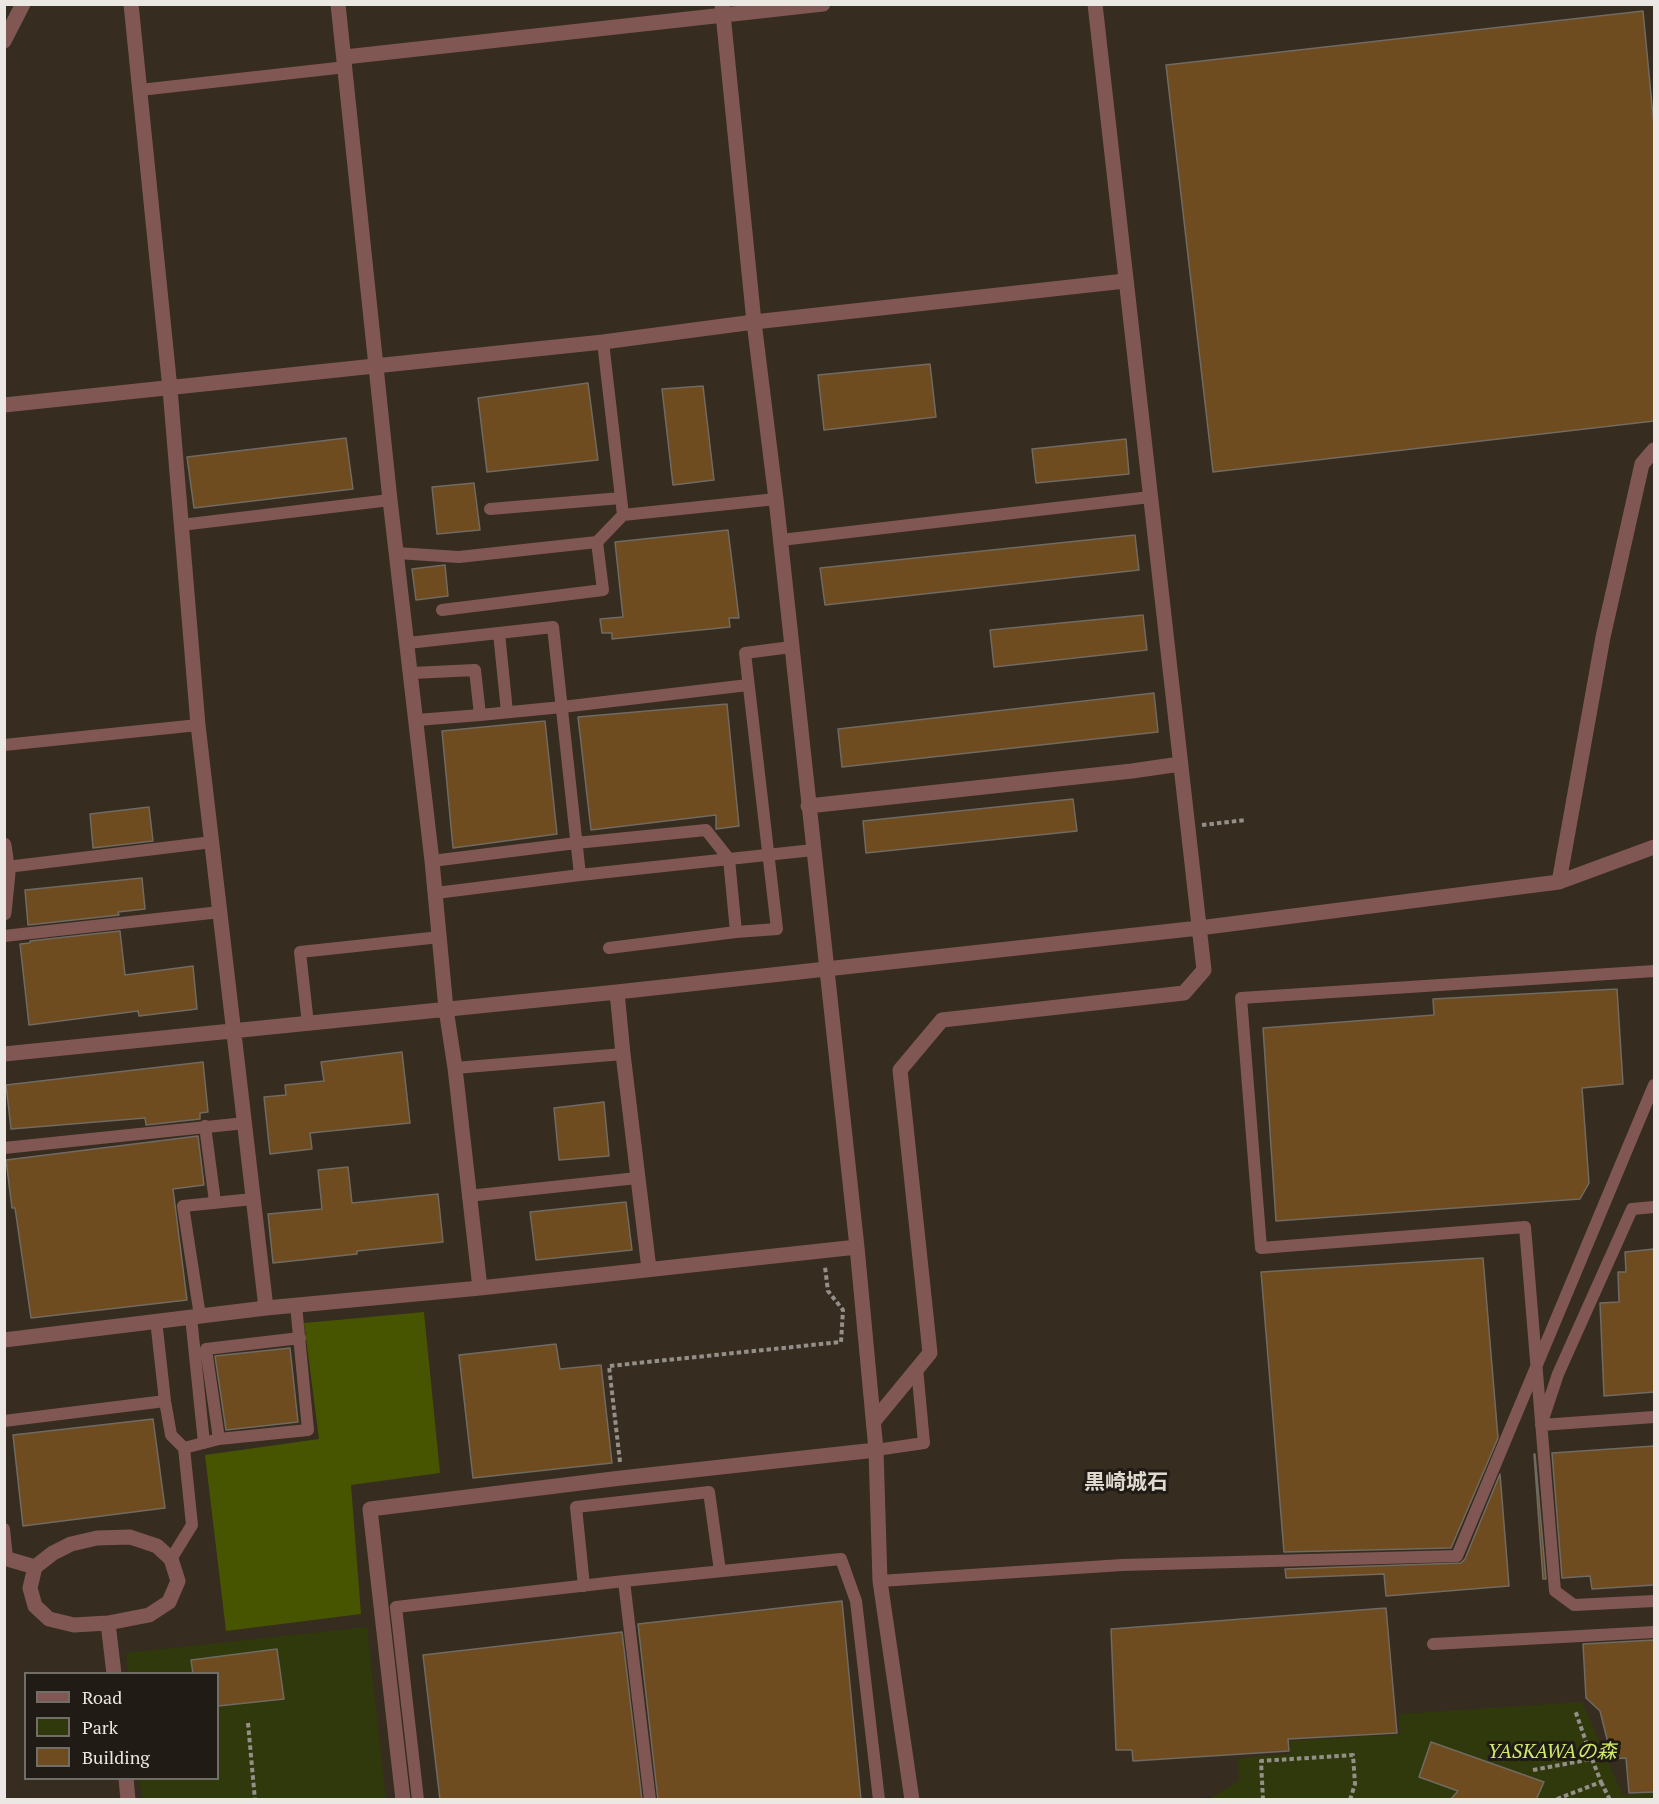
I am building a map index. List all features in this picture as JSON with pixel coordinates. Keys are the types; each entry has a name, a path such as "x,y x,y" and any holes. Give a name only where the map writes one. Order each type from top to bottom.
{"street":[{"path":"4,41 22,4"},
{"path":"131,4 170,389 198,725 266,1308"},
{"path":"338,4 390,500 436,893 446,1009 480,1288"},
{"path":"345,62 723,10 823,4"},
{"path":"874,1420 930,1353 900,1070 942,1020 1184,993 1204,970 1095,4"},
{"path":"723,10 754,322 781,540 857,1247 874,1420 880,1581 912,1800"},
{"path":"4,405 603,342 754,322 1125,281"},
{"path":"1559,882 1603,637 1642,464 1654,450"},
{"path":"808,806 1180,764"},
{"path":"4,845 7,867 4,913"},
{"path":"4,1054 617,992 1199,928 1559,882 1654,847"},
{"path":"617,992 649,1269"},
{"path":"4,1340 266,1308 480,1288 857,1247"},
{"path":"403,1800 370,1509 876,1450"},
{"path":"130,1537 157,1546 171,1559 178,1581 169,1602 149,1615 108,1623 74,1625 49,1619 35,1606 30,1588 35,1567 53,1553 71,1544 97,1538 130,1537"},
{"path":"6,1558 35,1567"},
{"path":"108,1623 114,1672"},
{"path":"126,1780 128,1800"}],"lane":[{"path":"140,90 345,62"},
{"path":"603,342 623,515"},
{"path":"781,540 1150,497"},
{"path":"490,509 621,498"},
{"path":"396,553 459,557 597,542 623,515 776,499"},
{"path":"181,525 390,500"},
{"path":"442,610 603,590 597,542"},
{"path":"408,643 553,627 580,875"},
{"path":"499,633 507,712"},
{"path":"609,948 777,929 745,653 792,647"},
{"path":"412,673 475,670 480,715"},
{"path":"417,720 562,707 748,685"},
{"path":"4,745 198,725"},
{"path":"432,861 706,830 729,859 736,932"},
{"path":"7,867 212,842"},
{"path":"436,893 813,850"},
{"path":"4,936 220,912"},
{"path":"308,1024 300,952 440,937"},
{"path":"1654,971 1241,998 1261,1248 1525,1227 1555,1592 1574,1605 1654,1601"},
{"path":"455,1068 623,1054"},
{"path":"880,1581 1122,1565 1457,1556 1654,1085"},
{"path":"4,1148 245,1123"},
{"path":"205,1126 215,1202"},
{"path":"468,1196 637,1179"},
{"path":"204,1443 195,1317 183,1206 253,1198"},
{"path":"1541,1425 1558,1374 1632,1209 1654,1207"},
{"path":"184,1448 219,1439 308,1430 296,1305"},
{"path":"156,1320 171,1435 184,1448 192,1525 171,1559"},
{"path":"219,1439 206,1349 300,1338"},
{"path":"876,1450 924,1443 917,1368"},
{"path":"4,1421 165,1401"},
{"path":"1541,1425 1654,1417"},
{"path":"584,1586 576,1507 709,1492 720,1571"},
{"path":"4,1530 6,1558"},
{"path":"418,1800 396,1607 841,1559 856,1600 879,1800"},
{"path":"624,1581 650,1800"},
{"path":"1432,1644 1654,1632"}],"path":[{"path":"1188,827 1246,820"},
{"path":"621,1478 609,1366 841,1342 843,1310 828,1291 822,1252"},
{"path":"1575,1710 1592,1759 1610,1800"},
{"path":"248,1723 255,1800"},
{"path":"1263,1800 1261,1761 1353,1755 1355,1784 1350,1800"},
{"path":"1533,1770 1592,1759"},
{"path":"1557,1799 1601,1782"}],"shaded area":[{"path":"5,5 1654,5 1654,1799 1212,1800 1212,1797 1176,1800 5,1800"}],"green space":[{"path":"424,1312 440,1473 351,1485 361,1614 226,1631 205,1455 319,1439 304,1323"},
{"path":"367,1627 386,1799 142,1799 139,1780 219,1780 219,1672 128,1672 126,1653"},
{"name":"YASKAWAの森","path":"1582,1702 1623,1795 1654,1792 1654,1800 1212,1800 1212,1797 1239,1781 1238,1758 1291,1754 1290,1741 1399,1734 1399,1714"}],"building":[{"path":"1643,11 1654,126 1654,421 1213,472 1166,65"},
{"path":"930,364 936,417 824,430 818,375"},
{"path":"588,383 598,460 487,472 478,398"},
{"path":"703,386 714,480 673,485 662,389"},
{"path":"346,438 353,489 194,508 187,457"},
{"path":"1126,439 1129,474 1036,483 1032,449"},
{"path":"474,483 480,530 437,534 432,487"},
{"path":"728,530 739,618 729,618 730,627 612,639 612,633 602,633 600,619 623,617 615,542"},
{"path":"1135,535 1139,570 825,605 820,568"},
{"path":"445,565 448,596 416,600 412,569"},
{"path":"1143,615 1147,650 994,667 990,630"},
{"path":"1154,693 1158,732 842,767 838,729"},
{"path":"727,704 739,826 716,829 716,815 591,830 578,717"},
{"path":"545,721 557,834 453,848 442,731"},
{"path":"1073,799 1077,831 866,853 863,821"},
{"path":"149,807 153,841 93,848 90,814"},
{"path":"142,878 145,909 118,912 119,915 28,925 25,890"},
{"path":"120,931 125,975 193,966 197,1009 139,1016 138,1011 29,1025 20,944"},
{"path":"1617,989 1623,1084 1582,1088 1589,1183 1580,1199 1276,1221 1263,1028 1434,1015 1433,999"},
{"path":"402,1052 410,1123 310,1133 312,1149 270,1154 264,1097 286,1095 285,1085 324,1081 321,1062"},
{"path":"203,1062 208,1112 200,1113 200,1119 146,1125 145,1118 11,1129 6,1085"},
{"path":"604,1102 609,1156 559,1160 554,1108"},
{"path":"198,1136 204,1185 173,1189 187,1300 31,1318 6,1160"},
{"path":"348,1167 352,1203 438,1194 443,1242 273,1263 268,1214 322,1209 318,1170"},
{"path":"626,1202 632,1250 536,1260 530,1212"},
{"path":"1654,1249 1654,1392 1604,1396 1600,1303 1619,1302 1618,1272 1626,1272 1625,1252"},
{"path":"1483,1258 1498,1438 1451,1548 1284,1552 1261,1272"},
{"path":"556,1344 560,1369 601,1365 612,1463 473,1478 459,1355"},
{"path":"290,1348 298,1422 226,1430 215,1356"},
{"path":"153,1419 165,1508 23,1526 13,1435"},
{"path":"1654,1446 1654,1585 1592,1589 1590,1576 1562,1578 1552,1453"},
{"path":"1535,1454 1546,1579 1543,1579"},
{"path":"1500,1474 1509,1586 1386,1596 1384,1574 1286,1578 1285,1569 1461,1563 1465,1559"},
{"path":"842,1601 861,1800 658,1800 638,1624"},
{"path":"1386,1608 1397,1733 1288,1739 1289,1751 1133,1761 1132,1750 1116,1750 1111,1629"},
{"path":"622,1632 642,1800 440,1800 423,1655"},
{"path":"1654,1640 1654,1792 1629,1793 1626,1758 1612,1759 1600,1711 1586,1698 1583,1644"},
{"path":"277,1649 284,1699 219,1706 219,1672 193,1672 191,1660"},
{"path":"1431,1742 1544,1782 1536,1800 1450,1800 1458,1791 1419,1777"}],"district":[{"name":"黒崎城石","path":"1126,1483"}]}
